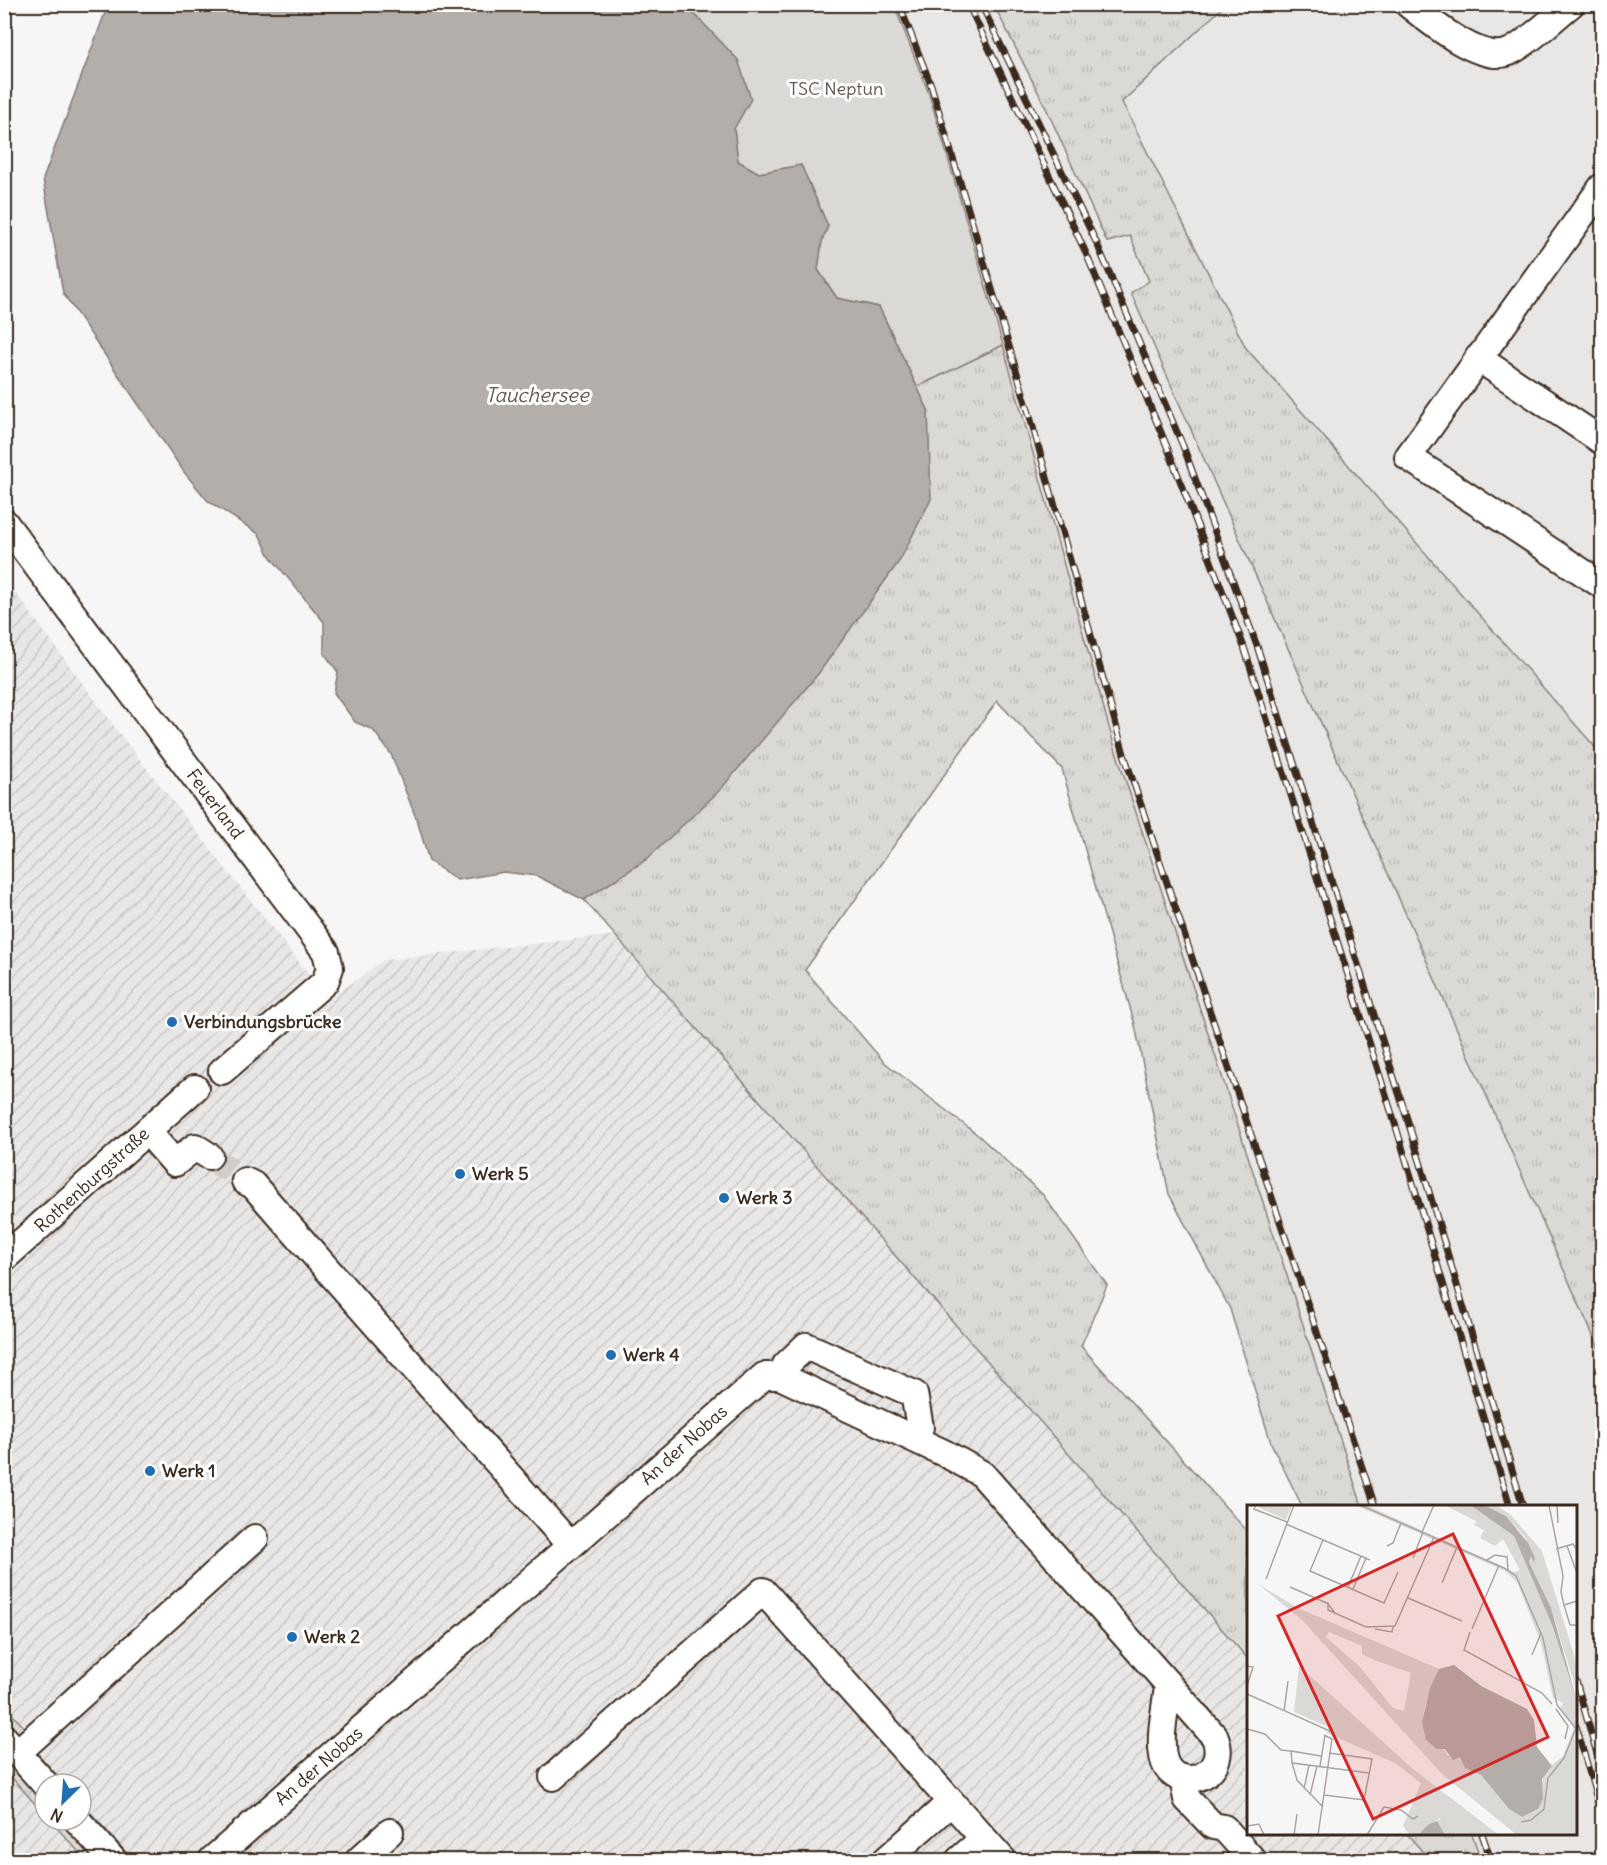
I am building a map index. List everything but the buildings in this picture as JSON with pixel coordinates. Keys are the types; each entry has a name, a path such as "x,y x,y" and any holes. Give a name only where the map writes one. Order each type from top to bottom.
{"street":[{"path":"1408,4 1442,31 1482,52 1508,53 1571,4"},
{"path":"1602,187 1408,457 1602,585"},
{"path":"1478,358 1602,441"},
{"name":"Feuerland","path":"4,522 326,952 330,968 325,982 222,1071"},
{"name":"Rothenburgstraße","path":"4,1258 187,1095"},
{"path":"147,1131 176,1163 195,1147 209,1156"},
{"path":"245,1180 261,1194 570,1545"},
{"path":"920,1427 914,1394 806,1346 786,1365 780,1376 946,1454 982,1474 1215,1737 1218,1746 1215,1765 1207,1773 1195,1779 1183,1779 1170,1772 1163,1756 1168,1686"},
{"name":"An der Nobas","path":"212,1860 751,1384 764,1376 780,1376"},
{"path":"34,1772 11,1746 255,1538"},
{"path":"553,1777 763,1592 1003,1860"},
{"path":"1183,1779 1187,1800 1213,1826 1224,1828 1253,1860"},
{"path":"886,1860 951,1802"},
{"path":"88,1832 113,1860"},
{"path":"359,1860 390,1832"},
{"path":"959,1860 983,1839"}],"shaded area":[{"path":"894,5 994,5 1046,108 1107,242 1130,236 1149,281 1156,351 1602,1356 1602,1860 1481,1860 1472,1835 1577,1835 1577,1505 1362,1505 1114,745 1003,345 929,94"},
{"path":"1225,5 1602,5 1602,755 1246,348 1122,101"},
{"path":"4,577 123,738 329,1000 383,960 614,935 1247,1658 1247,1835 1408,1835 1430,1860 133,1860 93,1815 93,1772 54,1772 38,1754 23,1726 5,1706"},
{"path":"5,1770 33,1802 33,1832 60,1832 85,1860 5,1860"}],"green space":[{"name":"TSC Neptun","path":"686,5 894,5 929,94 1003,345 917,387 879,307 837,298 818,270 822,241 828,226 801,165 759,173 738,161 734,129"},
{"path":"994,5 1225,5 1122,102 1246,348 1602,755 1602,1356 1131,293 1149,281 1130,236 1107,242 1046,108"},
{"path":"1003,345 1114,745 1362,1505 1302,1505 1271,1443 1230,1309 1169,1194 1135,1025 1062,769 997,701 805,970 884,1062 979,1136 1043,1195 1107,1285 1081,1346 1247,1531 1247,1658 584,900 647,859 928,410 917,387"},
{"path":"4,1706 23,1726 38,1754 54,1772 33,1772 33,1802 5,1770"},
{"path":"93,1815 133,1860 86,1860 61,1832 93,1832"},
{"path":"1408,1835 1472,1835 1481,1860 1430,1860"}],"water":[{"name":"Tauchersee","path":"108,5 686,5 738,60 751,99 734,129 738,161 759,173 801,165 828,226 822,241 818,270 837,298 879,307 928,410 931,499 900,560 818,674 720,790 647,859 584,900 537,876 504,872 457,880 429,861 418,823 391,754 373,730 355,722 334,693 338,672 324,653 324,622 270,556 259,534 208,501 184,472 63,293 43,179"}],"tunnel":[{"path":"209,1156 245,1181"}],"railway":[{"path":"899,4 931,85 1029,413 1124,754 1375,1505"},
{"path":"968,4 1085,251 1168,449 1244,647 1397,1130 1510,1505"},
{"path":"981,4 1098,246 1183,446 1257,646 1410,1128 1523,1505"},
{"path":"1577,1684 1602,1771"},
{"path":"1577,1729 1602,1816"},
{"path":"1482,1835 1491,1860"}],"place":[{"name":"Verbindungsbrücke","path":"172,1022"},
{"name":"Werk 5","path":"460,1174"},
{"name":"Werk 3","path":"724,1198"},
{"name":"Werk 4","path":"611,1355"},
{"name":"Werk 1","path":"150,1471"},
{"name":"Werk 2","path":"292,1637"}]}
